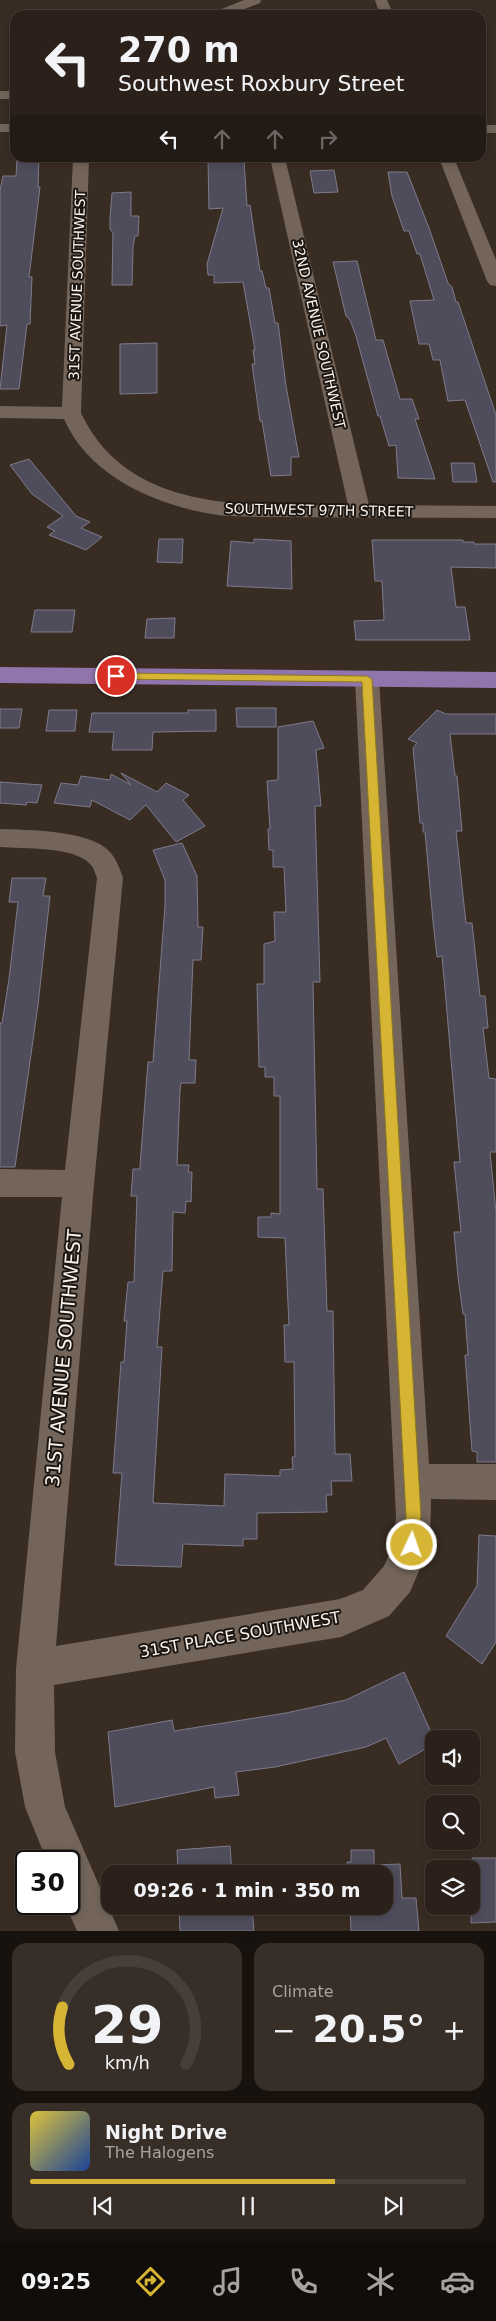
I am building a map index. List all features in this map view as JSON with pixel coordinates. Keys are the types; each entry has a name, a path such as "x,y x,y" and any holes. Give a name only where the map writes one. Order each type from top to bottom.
{"main road":[{"path":"0,675 496,680"}],"street":[{"path":"231,10 255,0"},
{"name":"31ST AVENUE SOUTHWEST","path":"71,413 81,162"},
{"name":"32ND AVENUE SOUTHWEST","path":"279,162 360,511"},
{"path":"448,162 496,281"},
{"path":"0,412 71,413"},
{"name":"SOUTHWEST 97TH STREET","path":"71,413 81,434 119,472 149,489 181,501 218,509 496,512"},
{"name":"31ST PLACE SOUTHWEST","path":"35,1669 341,1618 376,1604 397,1580 412,1545 414,1516 367,679"},
{"name":"31ST AVENUE SOUTHWEST","path":"0,838 75,846 98,855 106,867 110,878 79,1184 35,1669 35,1752 45,1806 63,1850"},
{"path":"0,1183 79,1184"},
{"path":"412,1481 496,1482"},
{"path":"80,1891 98,1931"}],"building":[{"path":"17,162 39,162 38,187 40,187 29,277 32,277 30,324 27,324 19,389 0,389 7,325 0,326 0,190 3,176 16,176"},
{"path":"208,162 244,162 247,206 250,205 260,271 262,271 266,288 269,288 275,323 278,323 286,386 299,457 291,457 291,475 271,476 262,421 260,421 252,364 255,364 253,350 255,350 243,282 214,283 214,275 208,275 207,264 223,208 209,209"},
{"path":"334,170 338,192 314,193 310,171"},
{"path":"388,172 407,172 448,283 452,287 456,302 458,302 496,415 496,482 493,482 465,400 448,401 440,360 433,360 429,344 419,344 410,301 434,300 420,254 417,254 409,231 404,231 392,196"},
{"path":"131,192 131,216 139,216 138,236 135,236 133,247 132,285 112,285 113,233 110,229 110,219 112,193"},
{"path":"357,261 376,340 383,340 400,399 412,399 419,419 415,419 435,479 398,478 396,445 389,446 380,416 378,416 356,336 350,320 346,316 333,262"},
{"path":"157,343 157,393 120,394 120,344"},
{"path":"29,459 76,516 90,522 81,528 102,537 86,550 49,535 55,531 47,527 63,516 32,494 10,465"},
{"path":"451,463 474,463 477,482 453,482"},
{"path":"159,539 183,539 182,563 157,562"},
{"path":"254,539 291,541 292,589 227,586 231,541 254,543"},
{"path":"372,540 463,540 463,542 474,542 474,544 496,544 496,568 451,567 456,607 465,607 470,640 356,640 354,621 384,620 382,581 375,581"},
{"path":"35,610 75,610 72,632 31,632"},
{"path":"175,618 174,638 145,638 147,619"},
{"path":"236,708 276,708 276,727 237,727"},
{"path":"0,709 22,709 19,728 0,728"},
{"path":"49,710 77,710 75,731 46,731"},
{"path":"188,710 216,710 216,731 153,732 152,750 112,750 114,732 89,732 92,713 188,713"},
{"path":"437,710 446,714 496,714 496,734 450,734 455,776 457,776 462,831 456,831 466,923 472,923 480,996 485,996 488,1028 483,1028 489,1078 496,1079 496,1152 490,1152 496,1212 496,1462 477,1462 477,1452 472,1451 465,1355 468,1355 465,1314 463,1314 458,1277 454,1232 461,1232 454,1162 460,1162 442,956 437,957 425,832 423,832 423,823 420,823 413,748 417,743 408,739"},
{"path":"313,721 324,748 316,750 321,806 315,806 320,982 313,982 317,1189 323,1189 327,1311 333,1311 335,1454 350,1454 352,1481 331,1481 332,1495 326,1495 327,1512 257,1513 257,1539 243,1539 243,1546 183,1544 181,1567 115,1565 122,1473 113,1473 121,1362 124,1362 127,1321 124,1321 128,1282 134,1282 137,1196 131,1196 133,1169 140,1169 148,1062 153,1062 165,906 165,880 153,850 182,843 197,876 198,927 203,927 201,960 193,960 189,1060 196,1060 195,1083 181,1083 180,1091 177,1165 189,1165 188,1172 192,1172 191,1202 186,1201 185,1213 173,1212 172,1271 163,1271 157,1347 162,1347 153,1503 224,1506 225,1474 280,1476 280,1470 293,1469 292,1457 295,1457 294,1362 285,1362 284,1325 289,1325 285,1238 258,1237 258,1217 271,1217 271,1213 280,1214 280,1096 274,1096 274,1077 265,1077 265,1067 259,1067 257,984 264,984 264,944 275,941 274,912 286,912 284,867 273,867 273,850 269,850 268,829 270,829 267,781 278,780 278,727"},
{"path":"121,773 157,792 166,783 189,795 183,800 205,826 176,842 146,805 130,820 92,800 90,807 54,803 61,783 78,785 81,776 110,780 111,774 131,785"},
{"path":"0,782 42,785 37,803 27,802 26,805 0,803"},
{"path":"12,878 46,878 43,896 50,896 38,1005 15,1167 0,1167 0,1023 2,1023 9,979 18,902 9,902"},
{"path":"479,1535 496,1536 496,1642 482,1664 446,1636 477,1586"},
{"path":"404,1672 430,1730 425,1730 425,1749 399,1764 386,1738 366,1747 275,1767 236,1772 239,1795 215,1798 214,1787 115,1807 108,1732 172,1720 174,1731 286,1713 346,1700"},
{"path":"230,1846 231,1865 178,1865 177,1850"},
{"path":"351,1850 374,1850 374,1865 347,1865 347,1862 351,1862"},
{"path":"472,1858 496,1858 496,1922 471,1923 471,1915 480,1915 480,1860 472,1860"},
{"path":"400,1864 402,1898 416,1898 419,1931 351,1931 350,1915 393,1915 393,1865 374,1865"},
{"path":"179,1915 253,1915 254,1931 180,1931"}],"route":[{"path":"116,676 367,679 414,1516 412,1545"}]}
